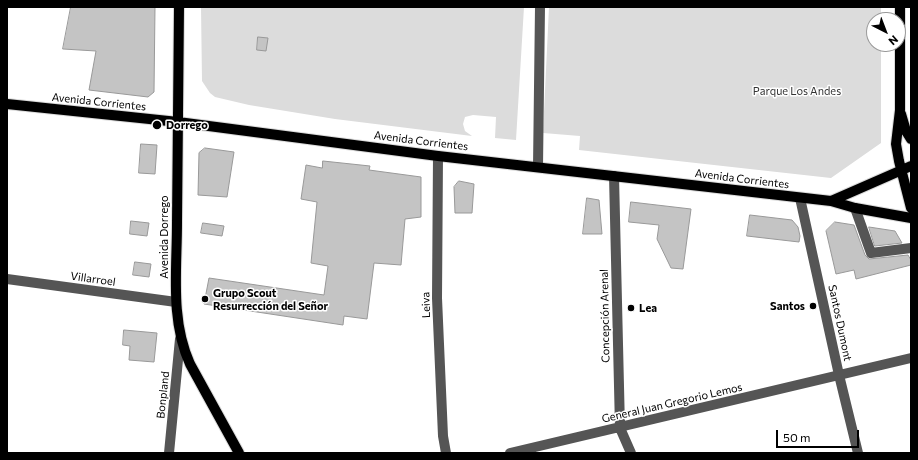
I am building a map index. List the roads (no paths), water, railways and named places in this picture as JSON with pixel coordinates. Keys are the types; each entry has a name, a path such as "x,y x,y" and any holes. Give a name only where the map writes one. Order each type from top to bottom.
{"main road":[{"name":"Avenida Dorrego","path":"179,7 176,302 178,327 180,339 190,364 239,453"},
{"path":"900,7 900,110 896,144 899,161 908,170 911,208"},
{"name":"Avenida Corrientes","path":"7,104 178,122 438,156 831,201 855,208 911,218"},
{"path":"900,110 906,131 911,139"},
{"name":"Avenida Corrientes","path":"831,201 908,170"}],"street":[{"path":"538,167 540,7"},
{"name":"Leiva","path":"438,156 437,298 443,436 446,453"},
{"name":"Concepción Arenal","path":"614,176 620,428 631,453"},
{"name":"Santos Dumont","path":"800,198 839,375 858,453"},
{"path":"855,208 871,253 911,248"},
{"name":"Villarroel","path":"7,279 176,302"},
{"name":"Bonpland","path":"169,453 180,339"},
{"name":"General Juan Gregorio Lemos","path":"510,453 911,358"}],"place":[{"name":"Dorrego","path":"157,125"},
{"name":"Grupo Scout Resurrección del Señor","path":"205,299"},
{"name":"Santos","path":"813,306"},
{"name":"Lea","path":"631,308"}],"park label":[{"name":"Parque Los Andes","path":"797,91"}]}
